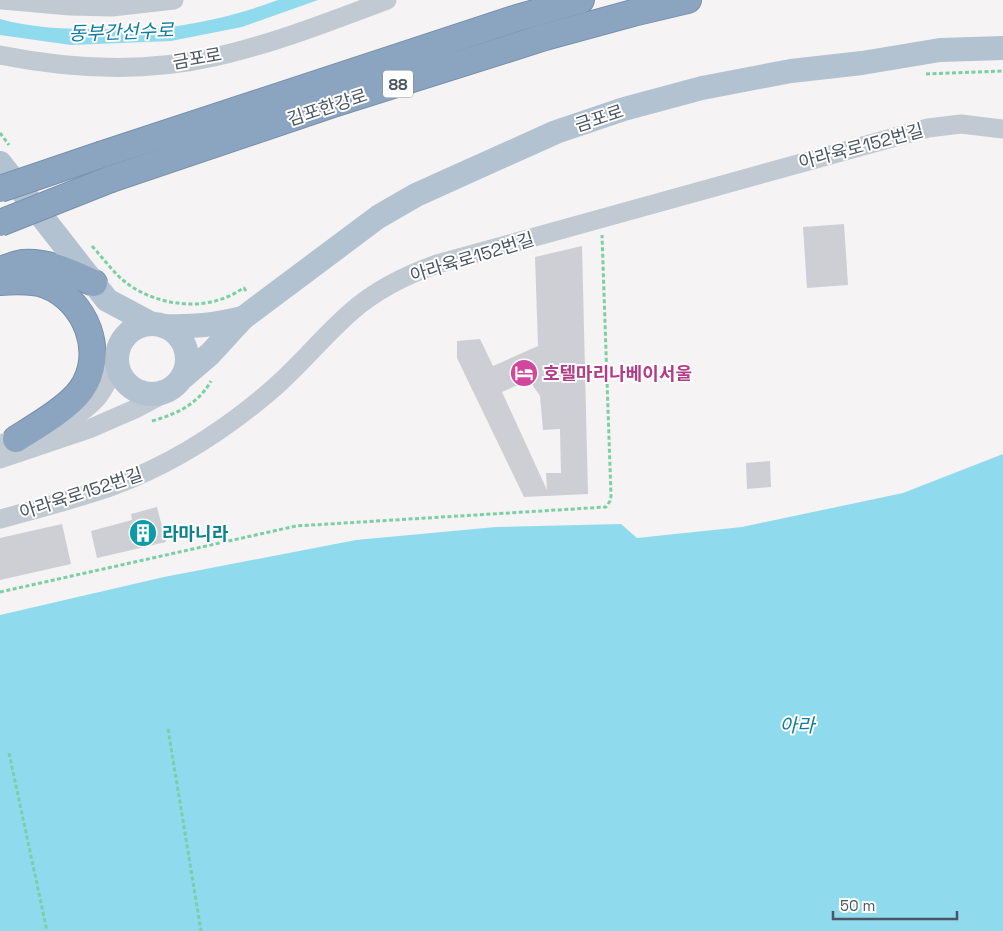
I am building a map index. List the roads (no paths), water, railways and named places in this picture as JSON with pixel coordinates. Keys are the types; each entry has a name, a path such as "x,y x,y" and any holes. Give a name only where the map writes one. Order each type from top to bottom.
{"highway":[{"name":"김포한강로","path":"0,190 103,154 517,18 581,0"},
{"name":"김포한강로","path":"0,223 112,179 332,104 545,37 688,0"},
{"path":"0,270 22,263 43,264 60,268 100,291"},
{"path":"0,282 44,284 70,299 80,312 88,328 92,359 90,374 80,392 49,418 8,442"}],"main road":[{"name":"금포로","path":"243,318 378,216 416,195 556,132 624,109 702,88 782,73 862,63 940,50 1003,48"},
{"path":"6,156 100,291 115,326 118,371 131,388 141,393 153,395 165,393 210,354 243,318"},
{"path":"100,291 158,325 175,332 183,342 187,353 187,365 183,377"},
{"path":"117,355 122,340 140,326 195,327 216,325 243,318"}],"street":[{"path":"2,0 70,6 112,7 174,0"},
{"name":"금포로","path":"0,55 72,66 128,67 214,57 327,22 387,0"},
{"name":"아라육로152번길","path":"0,519 114,486 192,448 239,416 268,393 352,310 394,282 415,272 437,264 928,128 961,124 1003,129"},
{"path":"8,442 73,418 98,397 107,383 117,355"},
{"path":"0,459 89,430 165,393"}],"water":[{"name":"동부간선수로","path":"278,0 318,0 242,27 171,41 71,45 0,35 0,19 36,26 61,28 155,29 221,17 250,10"},
{"name":"아라","path":"1003,454 1003,931 0,931 0,615 164,577 356,540 496,527 621,524 637,538 742,527 903,493"}],"place":[{"name":"호텔마리나베이서울","path":"524,373"},
{"name":"라마니라","path":"143,533"}]}
